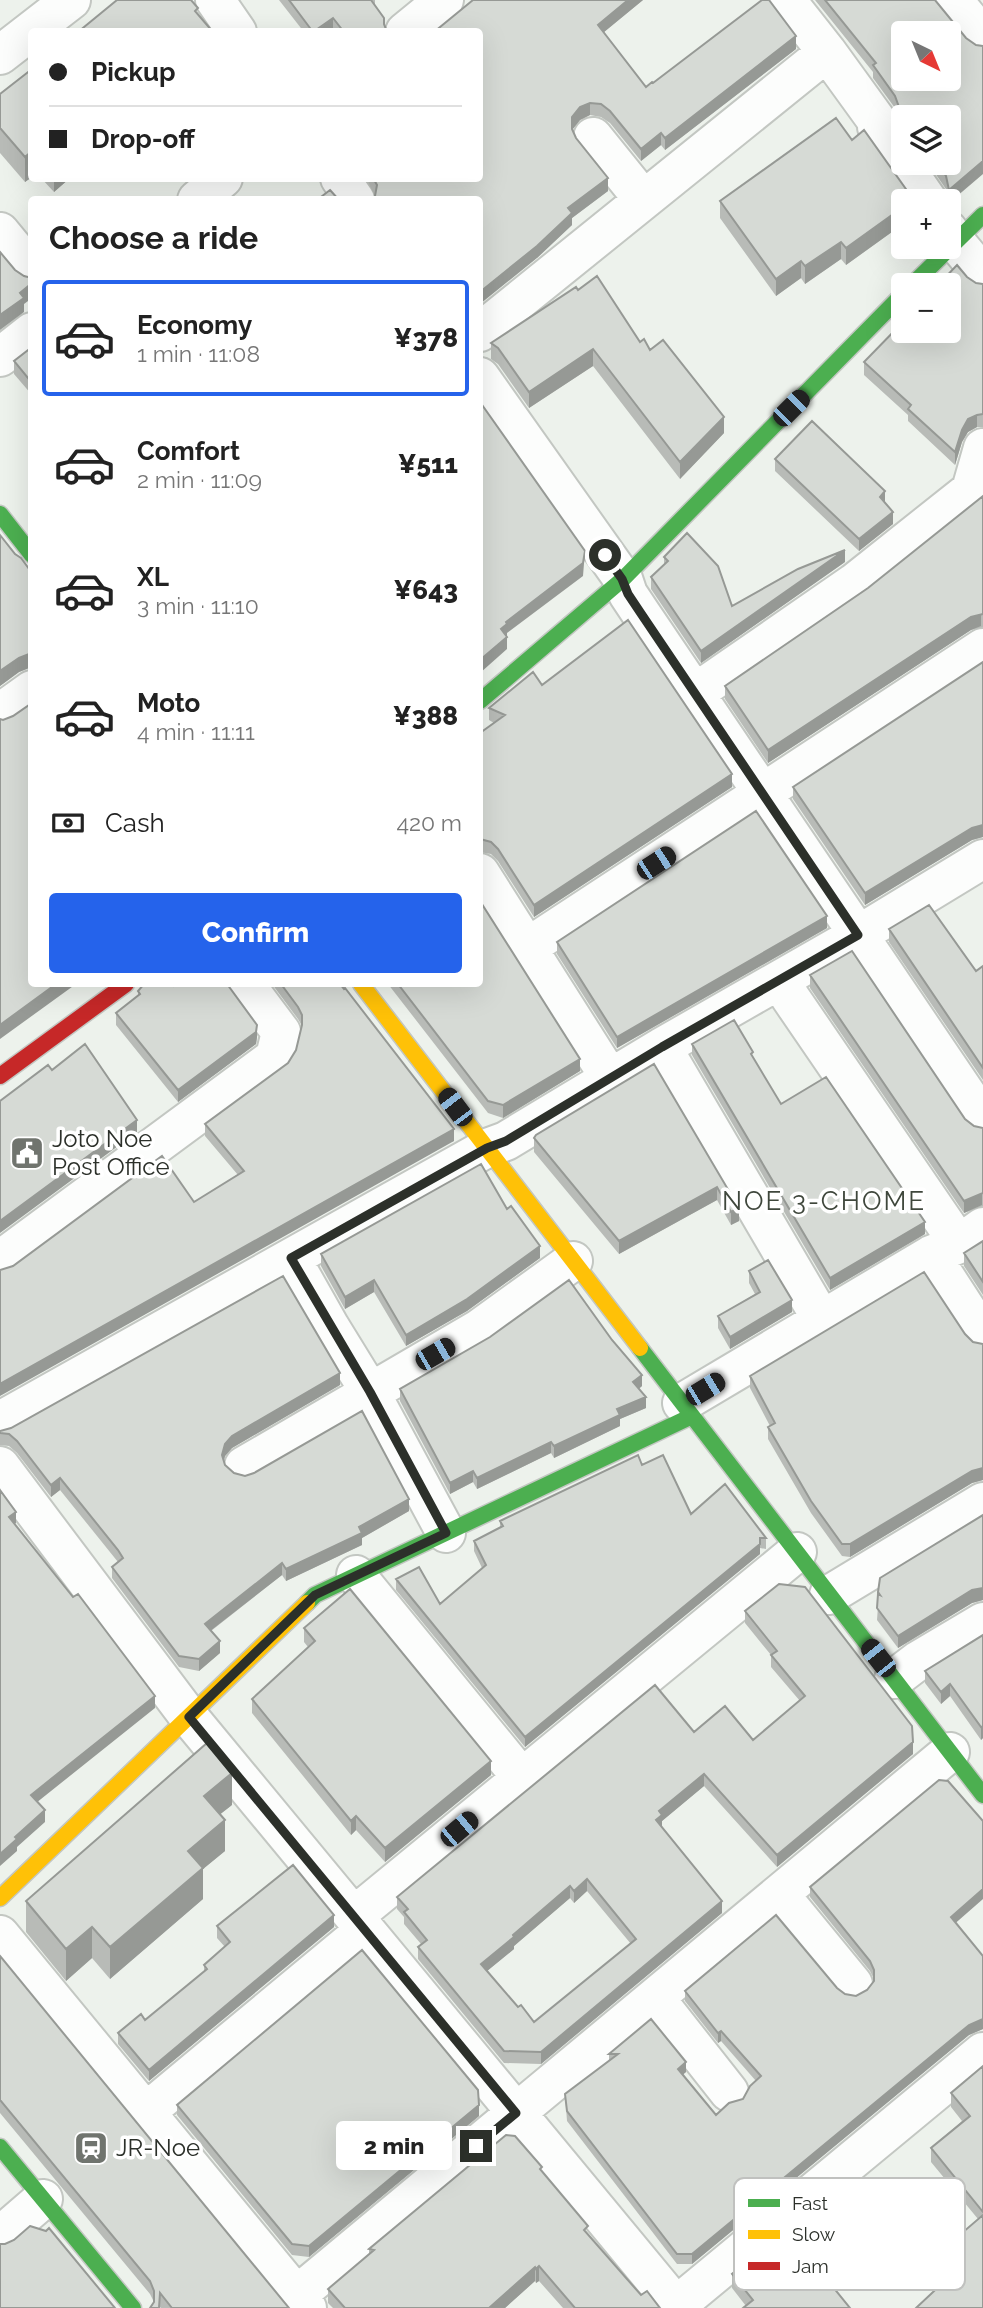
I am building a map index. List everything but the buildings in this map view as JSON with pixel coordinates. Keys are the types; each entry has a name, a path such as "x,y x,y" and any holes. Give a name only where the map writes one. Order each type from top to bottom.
{"street":[{"path":"35,28 71,0"},
{"path":"215,0 234,28"},
{"path":"410,28 444,0"},
{"path":"786,0 877,121 877,127 921,189"},
{"path":"953,0 983,37"},
{"path":"0,55 28,33"},
{"path":"483,330 827,52"},
{"path":"593,137 643,199"},
{"path":"202,196 218,182"},
{"path":"961,230 983,215"},
{"path":"0,232 28,266"},
{"path":"961,247 983,275"},
{"path":"922,273 933,259"},
{"path":"483,698 622,579 891,306"},
{"path":"0,357 28,335"},
{"path":"483,381 622,579 628,594 983,1119"},
{"path":"695,694 853,583 977,504 983,448"},
{"path":"0,514 28,550"},
{"path":"528,947 983,648"},
{"path":"0,713 28,693"},
{"path":"0,1421 487,1148 506,1141 983,859"},
{"path":"483,878 610,1078"},
{"path":"782,979 790,997 957,1242 983,1335"},
{"path":"0,1076 122,987"},
{"path":"0,1260 275,1058 281,1032 247,987"},
{"path":"363,987 983,1795"},
{"path":"662,1047 822,1320"},
{"path":"0,1898 315,1595 446,1533 687,1409 822,1320 957,1242"},
{"path":"291,1258 370,1392 446,1533"},
{"path":"244,1466 479,1329 573,1261"},
{"path":"0,1466 189,1717 677,2307 734,2260"},
{"path":"829,1595 983,1503"},
{"path":"146,2112 522,1778 797,1552"},
{"path":"356,1575 522,1778"},
{"path":"894,1679 919,1660 983,1622"},
{"path":"0,1935 302,2302 516,2113 950,1752"},
{"path":"779,1895 853,1984"},
{"path":"655,1998 729,2092"},
{"path":"832,2178 983,2052"},
{"path":"0,2147 133,2308"},
{"path":"0,2236 43,2199"}],"traffic: fast":[{"path":"924,273 983,215"},
{"path":"483,698 623,579 891,306"},
{"path":"0,514 28,550"},
{"path":"640,1348 983,1795"},
{"path":"307,1603 315,1595 692,1416"},
{"path":"0,2147 133,2308"}],"traffic: slow":[{"path":"363,987 640,1348"},
{"path":"0,1898 307,1603"}],"traffic: jam":[{"path":"0,1076 122,987"}],"place":[{"name":"Joto Noe Post Office","path":"27,1153"},
{"name":"JR-Noe","path":"91,2148"}],"district":[{"name":"NOE 3-CHOME","path":"824,1201"}],"route":[{"path":"476,2146 516,2113 189,1717 315,1595 446,1533 370,1392 291,1258 487,1148 506,1141 662,1047 858,935 628,594 622,579 605,555"}]}
